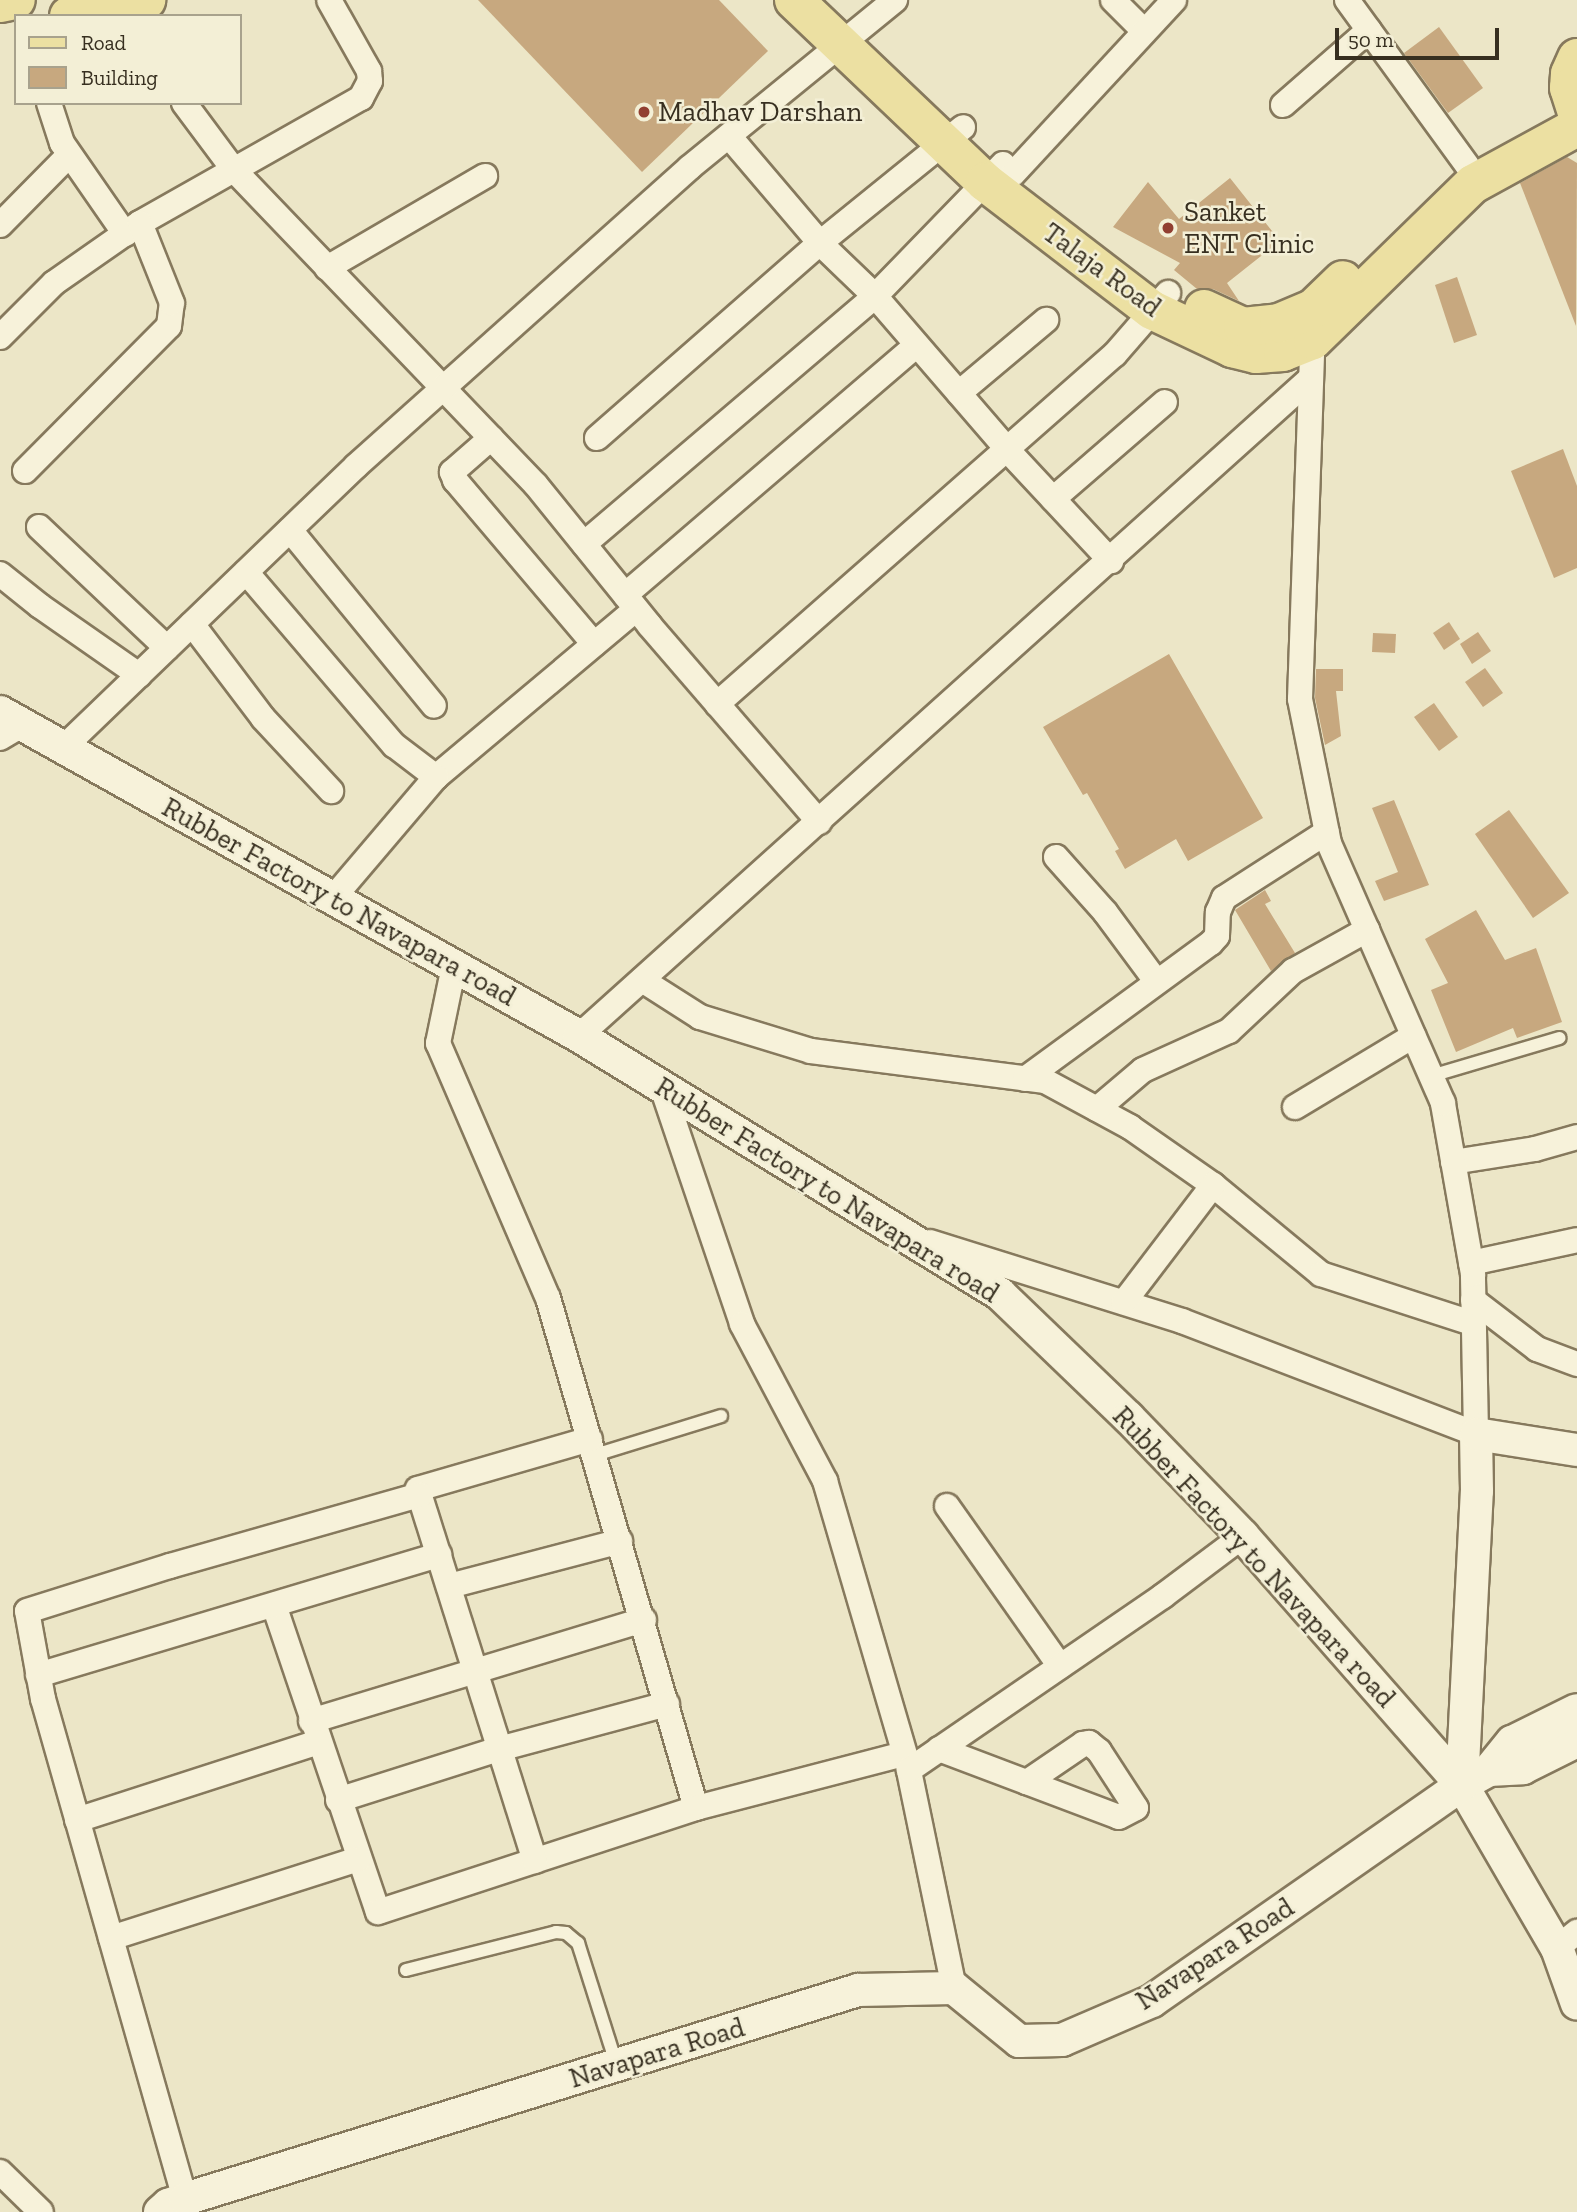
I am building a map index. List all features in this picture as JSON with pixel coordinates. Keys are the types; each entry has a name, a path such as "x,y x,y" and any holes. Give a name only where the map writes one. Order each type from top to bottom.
{"main road":[{"path":"0,3 16,0"},
{"name":"Talaja Road","path":"794,0 850,39 952,136 1160,301 1232,348 1255,340 1283,352 1473,184 1575,114"},
{"name":"Talaja Road","path":"824,0 850,39"},
{"path":"79,14 120,6"},
{"path":"1575,114 1570,74 1577,58"},
{"name":"Talaja Road","path":"1313,324 1467,164 1575,114"}],"street":[{"path":"0,337 54,283 133,229 361,98 367,89 369,71 329,0"},
{"path":"63,748 290,530 689,168 895,0"},
{"path":"1113,0 1144,31"},
{"path":"584,544 875,296 1174,0"},
{"path":"1347,0 1467,164"},
{"path":"1283,105 1369,30"},
{"path":"25,471 169,326 172,303 133,229 69,155 49,105"},
{"path":"185,105 234,170 536,485 631,602 818,822"},
{"path":"729,136 820,243 875,296 1006,447 1111,561"},
{"path":"597,439 820,243 952,136"},
{"path":"0,225 69,155"},
{"path":"327,268 485,176"},
{"path":"717,704 1006,447 1115,354 1160,301"},
{"path":"959,393 1046,320"},
{"path":"1313,324 1300,699 1327,832 1443,1103 1471,1263 1477,1491 1476,1778 1523,1768 1577,1741"},
{"path":"333,898 436,777 594,645 631,602 917,345"},
{"path":"579,1035 1111,561 1311,378"},
{"path":"1053,499 1165,402"},
{"path":"491,438 452,472 455,480 594,645"},
{"path":"39,527 167,648"},
{"path":"290,530 434,706"},
{"path":"246,572 394,744 436,777"},
{"path":"0,574 40,606 139,675"},
{"path":"192,624 263,718 331,791"},
{"name":"Rubber Factory to Navapara road","path":"7,725 63,748 579,1035 1000,1294 1128,1417 1476,1778 1567,1940 1577,2004"},
{"path":"1025,1079 1217,936 1218,912 1224,898 1327,832"},
{"path":"1056,857 1105,912 1156,981"},
{"path":"1097,1109 1143,1070 1229,1031 1293,971 1367,930"},
{"path":"454,966 438,1043 548,1298 621,1541 696,1808"},
{"path":"642,979 700,1017 811,1051 1045,1081 1130,1127 1213,1185 1321,1274 1473,1311 1537,1349 1577,1364"},
{"path":"1295,1107 1413,1036"},
{"path":"662,1087 742,1324 825,1480 907,1762 954,1989"},
{"path":"1453,1162 1535,1149 1577,1137"},
{"path":"1124,1302 1213,1185"},
{"path":"899,1232 1182,1321 1476,1434 1577,1450"},
{"path":"1471,1263 1577,1240"},
{"path":"535,1861 418,1489 592,1447"},
{"path":"172,2206 111,1938 38,1675 27,1611 170,1566 420,1495"},
{"path":"947,1506 1060,1666"},
{"path":"274,1605 378,1912 696,1808 907,1762 939,1749 1243,1536"},
{"path":"449,1586 621,1541"},
{"path":"38,1675 439,1555"},
{"path":"77,1820 475,1671 643,1620"},
{"path":"338,1800 499,1749 667,1704"},
{"name":"Navapara Road","path":"172,2206 858,1990 954,1989 1019,2041 1062,2040 1152,2001 1476,1778 1513,1742 1577,1710"},
{"path":"939,1749 1027,1783"},
{"path":"111,1938 359,1859"},
{"path":"0,2172 41,2212"}],"lane":[{"path":"1431,1076 1559,1038"},
{"path":"592,1447 721,1416"},
{"path":"406,1969 556,1931 566,1933 578,1942 616,2066"}],"building":[{"name":"Madhav Darshan","path":"478,0 719,0 768,51 642,172"},
{"path":"1439,27 1483,88 1448,113 1404,53"},
{"path":"1567,157 1577,163 1576,326 1520,183"},
{"path":"1230,178 1280,241 1227,283 1239,301 1213,289 1197,289 1174,270 1180,263 1113,227 1148,182 1179,219"},
{"path":"1457,277 1477,335 1454,343 1435,285"},
{"path":"1563,449 1577,486 1577,568 1554,578 1511,471"},
{"path":"1449,622 1460,639 1444,650 1433,633"},
{"path":"1478,632 1491,651 1472,664 1460,644"},
{"path":"1373,633 1396,634 1395,653 1372,652"},
{"path":"1169,654 1263,818 1188,861 1176,839 1125,869 1115,851 1119,849 1087,793 1083,795 1043,727"},
{"path":"1485,668 1503,693 1483,707 1465,682"},
{"path":"1316,669 1343,669 1343,691 1336,691 1341,736 1325,745 1315,698"},
{"path":"1434,703 1458,737 1439,751 1414,717"},
{"path":"1394,800 1429,885 1384,901 1375,881 1398,872 1372,808"},
{"path":"1509,810 1569,893 1533,918 1475,834"},
{"path":"1265,890 1271,901 1265,904 1295,953 1271,971 1235,910"},
{"path":"1476,910 1505,960 1536,948 1562,1022 1517,1038 1513,1028 1456,1052 1431,990 1448,983 1425,939"}],"place":[{"name":"Madhav Darshan","path":"644,112"},
{"name":"Sanket ENT Clinic","path":"1168,228"}]}
